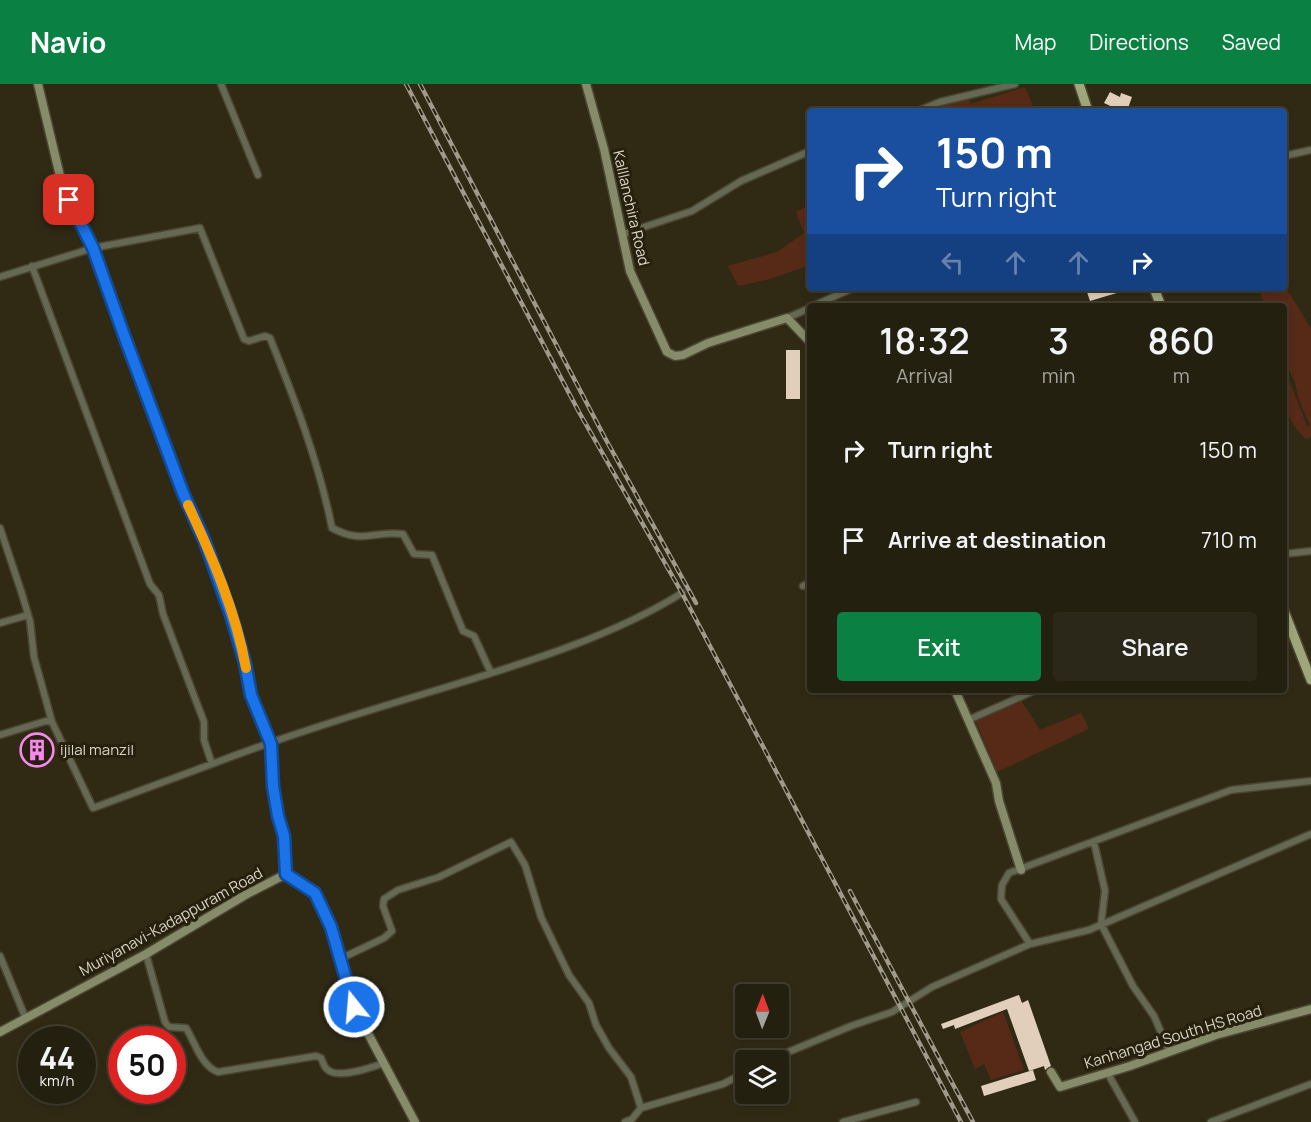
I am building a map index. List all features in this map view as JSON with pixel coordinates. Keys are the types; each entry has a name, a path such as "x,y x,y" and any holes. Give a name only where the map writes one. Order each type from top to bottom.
{"main road":[{"path":"1079,84 1087,108"},
{"path":"1287,619 1311,680"}],"street":[{"name":"Muriyanavi-Kadappuram Road","path":"0,1032 89,982 146,954 247,894 286,874 284,836 273,786 271,744 251,695 245,663 231,615 209,552 183,493 93,248 69,200 60,176 38,84"},
{"path":"221,84 258,175"},
{"name":"Kalllanchira Road","path":"586,84 597,120 630,271 667,352 675,356 684,355 708,343 786,318"},
{"path":"925,108 940,102 1015,84"},
{"path":"1287,155 1311,150"},
{"path":"623,234 692,211 741,181 807,152"},
{"path":"0,277 93,248 200,228 244,339 249,341 264,336 270,338 293,395 325,490 332,528 341,533 364,538 374,535 403,534 414,554 432,555 463,631 474,636 491,673"},
{"path":"32,266 150,584 159,595 163,614 204,722 204,740 212,764"},
{"path":"821,303 847,291"},
{"path":"807,309 786,318 807,339"},
{"path":"0,528 28,615 34,657 52,722 93,808 322,725 539,658 619,625 682,593"},
{"path":"1287,554 1311,551"},
{"path":"802,586 807,584"},
{"path":"0,623 28,615"},
{"path":"956,693 996,783 999,801 1021,870"},
{"path":"968,720 1029,693"},
{"path":"0,735 46,721 52,722"},
{"path":"1030,944 1001,899 1002,885 1009,873 1231,790 1311,781"},
{"path":"789,1052 892,1012 932,987 1030,944 1068,936 1101,924 1311,834"},
{"path":"339,959 384,938 392,931 383,906 384,898 398,890 439,877 512,842 525,865 541,917 569,975 589,1003 596,1025 609,1048 632,1077 641,1108"},
{"path":"1094,842 1105,891 1101,924 1133,986 1154,1016 1169,1051"},
{"path":"286,874 315,893 331,927 354,1007 415,1122"},
{"path":"146,954 165,1022 169,1027 186,1028 195,1047 212,1070 218,1072 316,1056 321,1058 326,1069 332,1073 364,1070 384,1063"},
{"path":"0,956 26,1019"},
{"name":"Kanhangad South HS Road","path":"1051,1072 1060,1087 1216,1035 1311,1010"},
{"path":"1107,1072 1135,1122"},
{"path":"626,1122 632,1119 641,1108 723,1084 735,1078"},
{"path":"1211,1122 1311,1084"},
{"path":"843,1122 916,1102"}],"shaded area":[{"path":"1025,87 1034,108 940,107 969,99 970,104"},
{"path":"807,206 807,266 770,279 738,286 728,266 777,252 804,233 796,212"},
{"path":"1287,289 1311,329 1311,437 1306,439 1293,424 1287,410 1287,376 1307,426 1310,426 1287,366 1287,303 1264,303 1259,291 1287,291"},
{"path":"1021,700 1040,730 1081,713 1089,729 997,772 975,719"},
{"path":"1003,1012 1024,1070 991,1080 984,1064 975,1069 960,1032"}],"building":[{"path":"1110,92 1120,97 1121,93 1132,97 1128,108 1115,108 1104,103"},
{"path":"1087,291 1123,291 1090,301"},
{"path":"786,350 800,350 800,399 786,399"},
{"name":"ijilal manzil","path":"44,738 49,748 43,751 45,756 34,761 27,746"},
{"path":"1019,995 1022,1003 1028,1000 1051,1066 1045,1070 1044,1066 1029,1071 1007,1009 955,1029 954,1025 943,1029 941,1024"},
{"path":"1033,1070 1036,1080 984,1096 981,1086"}],"railway":[{"path":"406,84 579,412 682,593 961,1122"},
{"path":"420,84 605,438 696,603"},
{"path":"850,891 973,1122"}],"slow traffic":[{"path":"188,505 205,542 231,615 246,668"}],"place":[{"name":"ijilal manzil","path":"37,750"}],"route":[{"path":"69,200 93,248 183,493 205,542 231,615 245,663 251,695 271,744 273,786 284,836 286,874 315,893 331,927 354,1007"}]}
